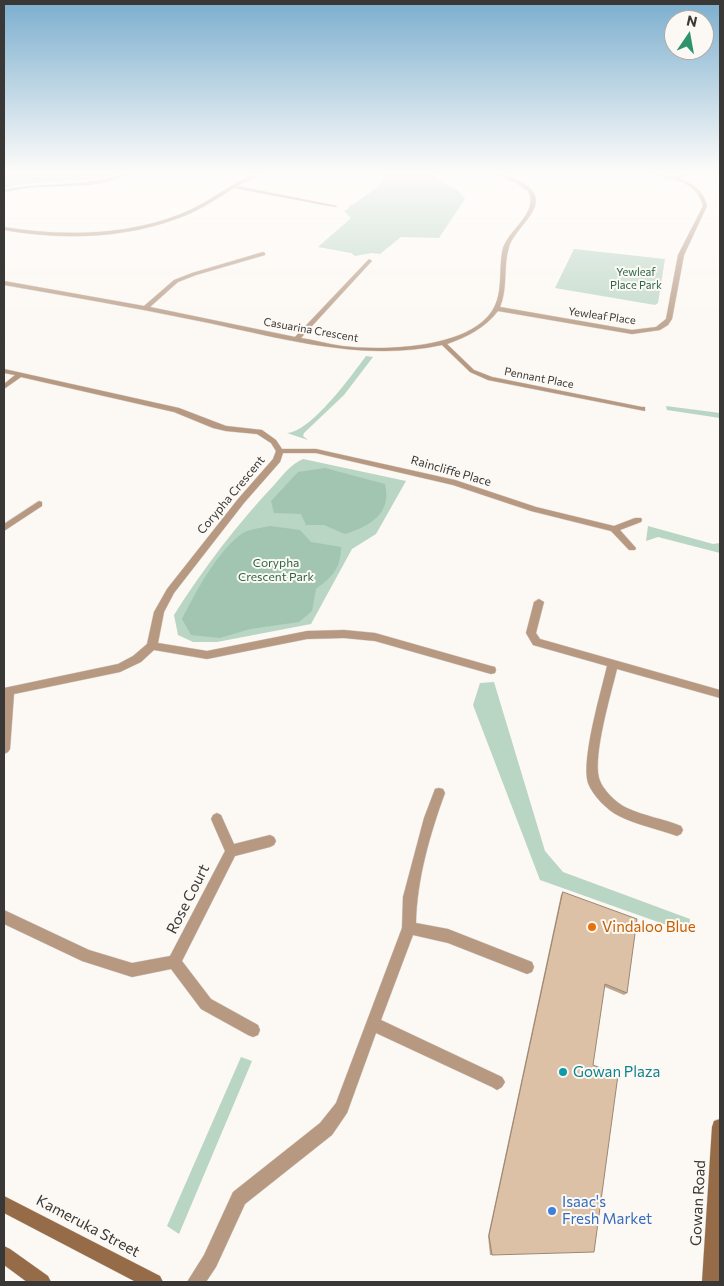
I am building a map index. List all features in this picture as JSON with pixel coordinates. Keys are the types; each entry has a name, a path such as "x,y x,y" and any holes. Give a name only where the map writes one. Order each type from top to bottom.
{"street":[{"path":"28,232 92,234 109,232"},
{"path":"498,309 506,246 513,232"},
{"name":"Yewleaf Place","path":"498,309 632,332 664,327 670,319 681,255 692,232"},
{"path":"145,308 176,281 263,254"},
{"path":"296,339 369,261"},
{"name":"Casuarina Crescent","path":"4,283 145,308 342,348 374,350 443,343 470,333 498,309"},
{"name":"Pennant Place","path":"443,343 472,371 490,378 642,408"},
{"name":"Corypha Crescent","path":"4,371 176,410 216,426 262,432 275,441 280,451 277,460 240,501 170,591 159,612 152,646"},
{"path":"4,387 21,374"},
{"name":"Raincliffe Place","path":"280,451 316,451 456,483 534,509 614,529"},
{"path":"4,528 39,504"},
{"path":"632,548 614,529 638,520"},
{"path":"539,602 531,633 537,642 720,694"},
{"path":"4,749 6,691 120,668 137,659 152,646 207,655 306,635 344,634 375,638 490,670"},
{"path":"614,664 593,753 592,770 594,782 609,803 622,812 677,830"},
{"path":"196,1282 210,1262 239,1198 326,1129 342,1108 409,928 410,897 438,793"},
{"path":"217,819 231,851 270,841"},
{"name":"Rose Court","path":"174,962 231,851"},
{"path":"4,917 87,956 132,970 174,962 206,1004 253,1030"},
{"path":"409,928 448,936 527,967"},
{"path":"372,1024 497,1082"},
{"name":"Gowan Road","path":"711,1282 720,1127"},
{"name":"Kameruka Street","path":"4,1204 154,1282"},
{"path":"4,1255 42,1282"}],"green space":[{"path":"335,232 443,232 439,238 401,237 380,254 372,253 355,256 351,253 318,247"},
{"name":"Yewleaf Place Park","path":"574,249 665,259 658,303 655,305 555,288"},
{"path":"366,356 373,357 344,395 304,433 303,436 308,440 287,433 297,430 319,413"},
{"path":"666,406 720,413 720,418 667,410"},
{"name":"Corypha Crescent Park","path":"303,459 406,481 376,534 352,549 311,624 217,642 193,642 178,635 174,615 221,547 288,470"},
{"path":"325,468 385,484 385,503 377,517 363,527 345,534 324,525 306,525 301,514 274,513 271,501 298,472"},
{"path":"270,526 300,530 311,542 341,547 341,555 337,567 327,580 316,589 312,611 299,622 250,629 220,638 191,635 182,619 214,563 231,543 243,533"},
{"path":"648,526 713,544 720,543 720,553 658,537 646,541"},
{"path":"494,682 545,851 563,872 690,919 689,933 540,880 473,705 480,683"},
{"path":"241,1057 252,1061 179,1234 167,1226"}],"building":[{"name":"Gowan Plaza","path":"563,892 637,919 627,993 605,984 593,1065 618,1075 594,1252 492,1255 489,1236"}],"place":[{"name":"Vindaloo Blue","path":"592,927"},
{"name":"Gowan Plaza","path":"563,1072"},
{"name":"Isaac's Fresh Market","path":"552,1211"}]}
